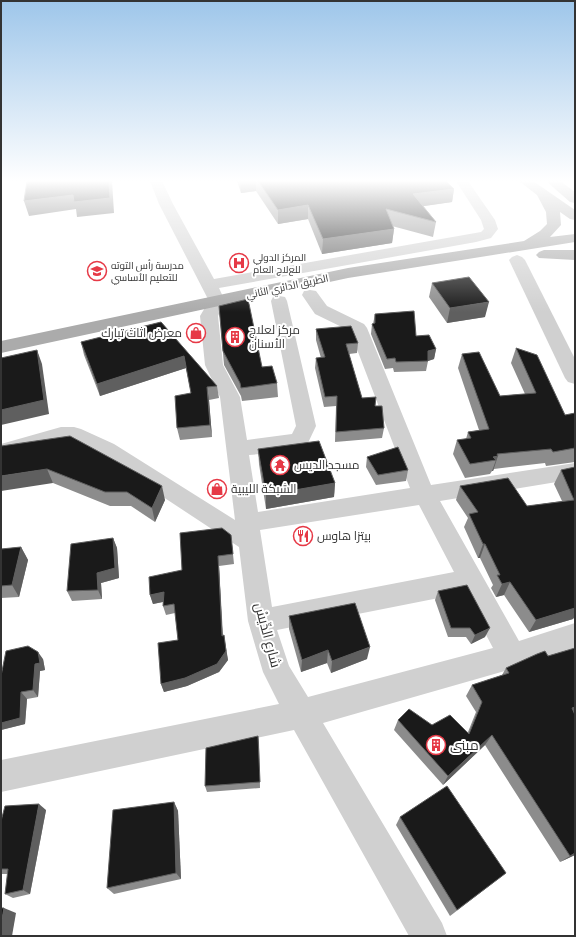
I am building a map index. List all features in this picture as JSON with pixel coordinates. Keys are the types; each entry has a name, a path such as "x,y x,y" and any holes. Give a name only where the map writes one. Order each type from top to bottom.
{"main road":[{"path":"529,244 545,234 554,225"},
{"name":"الطريق الدائري الثاني","path":"1,347 348,273 575,238"},
{"name":"الطريق الدائري الثاني","path":"1,358 212,301 279,301 383,280 575,250"},
{"path":"544,255 575,255"}],"street":[{"path":"176,225 212,301 476,238 486,235 491,229 490,225"},
{"path":"517,260 575,378"},
{"path":"310,295 321,310 358,328 419,483 512,656"},
{"name":"شارع الدِّيسْ","path":"212,301 214,365 230,397 261,621 276,672 429,936"},
{"path":"237,449 283,444 300,440 306,426 279,301"},
{"path":"1,452 61,434 74,434 106,450 248,532 426,494 575,470"},
{"path":"261,621 472,580"},
{"path":"1,776 301,714 512,656 575,636"}],"building":[{"path":"317,225 392,225 394,229 323,239"},
{"path":"469,277 489,302 450,308 432,283"},
{"path":"248,299 262,367 272,366 277,383 241,388 240,383 223,351 219,306"},
{"path":"414,311 416,336 429,335 436,349 428,351 428,361 396,362 395,358 387,359 372,324 375,323 375,314"},
{"path":"161,322 217,386 207,387 210,425 177,428 175,396 191,393 184,356 97,384 81,342"},
{"path":"351,326 358,343 346,344 362,398 376,397 375,406 382,406 384,428 336,432 337,396 325,397 316,358 325,357 316,329"},
{"path":"516,348 537,355 565,415 575,413 575,448 553,452 551,449 497,454 498,456 493,457 496,460 470,464 457,440 471,438 468,432 489,429 462,354 479,352 500,396 536,393"},
{"path":"37,350 44,400 1,410 1,358"},
{"path":"70,436 162,486 152,508 127,492 105,492 47,469 1,476 1,446"},
{"path":"319,441 335,483 266,495 258,449"},
{"path":"398,447 408,470 378,475 367,457"},
{"path":"575,467 575,608 536,620 510,582 502,584 497,575 500,575 469,514 478,512 460,486 508,478 527,506 574,500 561,470"},
{"path":"222,528 231,535 233,554 218,556 222,636 224,635 226,651 217,664 185,678 161,684 158,643 178,640 174,604 163,606 164,592 150,595 149,577 182,570 180,533"},
{"path":"113,538 115,568 97,573 98,590 67,591 71,544"},
{"path":"21,547 12,585 1,586 1,549"},
{"path":"467,585 490,628 475,635 470,628 451,628 438,591"},
{"path":"355,603 370,647 332,661 328,650 302,660 289,616"},
{"path":"28,646 38,652 40,663 35,664 33,690 21,692 20,718 1,723 1,676 6,651"},
{"path":"575,648 575,707 572,708 575,715 575,853 570,856 492,735 448,776 398,720 409,709 432,725 450,715 469,734 482,702 472,685 509,673 506,668 545,651 548,656"},
{"path":"258,736 260,782 205,786 206,748"},
{"path":"447,786 506,873 457,910 400,817"},
{"path":"174,802 176,873 107,888 113,810"},
{"path":"39,804 23,890 5,894 8,869 1,869 1,821 5,806"},
{"path":"1,908 4,908 1,925"}],"place":[{"name":"المركز الدولي للعﻻج العام","path":"239,263"},
{"name":"مدرسة رأس التوته للتعليم الأساسي","path":"97,271"},
{"name":"معرض اثاث تبارك","path":"196,333"},
{"name":"مركز لعلاج الأسنان","path":"235,337"},
{"name":"مسجد الديس","path":"280,465"},
{"name":"الشبكة الليبية","path":"217,489"},
{"name":"بيتزا هاوس","path":"303,536"},
{"name":"مبنى","path":"436,745"}]}
